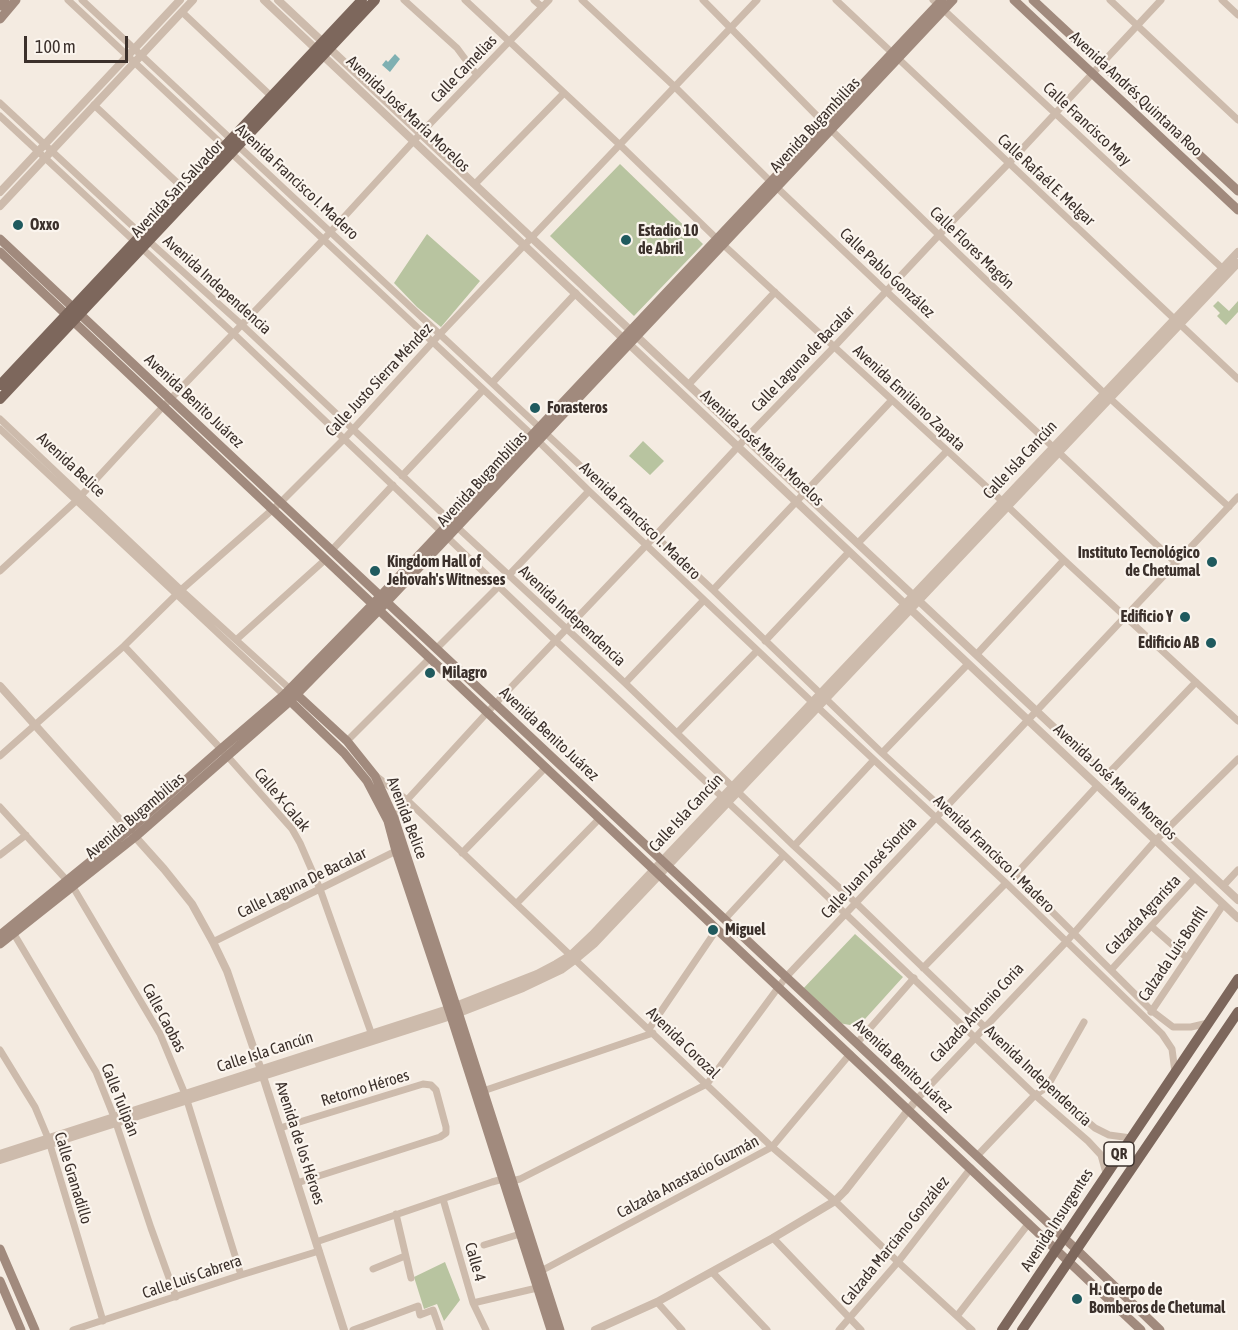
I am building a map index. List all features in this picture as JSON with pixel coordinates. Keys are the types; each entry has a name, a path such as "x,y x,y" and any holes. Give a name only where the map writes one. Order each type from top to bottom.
{"main road":[{"path":"0,6 5,0"},
{"path":"0,19 16,0"},
{"name":"Avenida San Salvador","path":"0,385 73,314 142,241 323,48 362,0"},
{"name":"Avenida San Salvador","path":"142,241 184,189 231,146 271,96 375,0"},
{"name":"Avenida Bugambilias","path":"0,944 12,930 132,834 290,695 380,603 774,185 895,56 939,4 953,0"},
{"name":"Avenida Andrés Quintana Roo","path":"1014,0 1238,210"},
{"name":"Avenida Andrés Quintana Roo","path":"1033,0 1238,191"},
{"name":"Avenida Benito Juárez","path":"0,239 73,314 276,506 380,603 436,649 1064,1237 1160,1330"},
{"name":"Avenida Benito Juárez","path":"0,252 73,314"},
{"name":"Avenida San Salvador","path":"0,399 73,314"},
{"name":"Avenida Benito Juárez","path":"380,603 430,658 1142,1330"},
{"name":"Avenida Belice","path":"290,695 347,741 375,776 394,818 400,850"},
{"name":"Avenida Belice","path":"290,695 367,781 388,821 400,850 507,1180 560,1330"},
{"name":"Avenida Bugambilias","path":"0,935 12,930"},
{"name":"Avenida Insurgentes","path":"1002,1330 1238,979"},
{"name":"Avenida Belice","path":"453,1011 483,1091 520,1234 551,1330"},
{"name":"Avenida Insurgentes","path":"1022,1330 1238,1012"},
{"path":"1095,1189 1111,1200"},
{"path":"0,1249 35,1330"},
{"path":"0,1283 21,1330"},
{"path":"1030,1288 1043,1298"}],"street":[{"name":"Avenida Francisco I. Madero","path":"68,0 131,52"},
{"name":"Avenida Francisco I. Madero","path":"82,0 138,59 231,146 330,232 492,383 589,491 1146,1018 1162,1034 1172,1049 1175,1072"},
{"path":"0,192 180,0"},
{"path":"0,206 193,0"},
{"name":"Avenida José María Morelos","path":"264,0 421,133 1238,900"},
{"name":"Avenida José María Morelos","path":"279,0 415,141 1238,918"},
{"path":"404,0 457,48 477,75"},
{"name":"Avenida Emiliano Zapata","path":"465,0 720,241 1238,721"},
{"path":"534,0 543,7"},
{"name":"Calle Camelias","path":"0,571 79,497 549,0"},
{"name":"Calle Pablo González","path":"582,0 674,86 774,185 1176,563"},
{"name":"Calle Flores Magón","path":"703,0 939,235 1107,396 1229,507"},
{"name":"Calle Justo Sierra Méndez","path":"0,756 276,506 345,438 440,334 757,0"},
{"name":"Calle Rafaél E. Melgar","path":"836,0 1238,380"},
{"path":"1110,0 1238,120"},
{"name":"Calle Laguna de Bacalar","path":"394,818 407,800 495,704 1161,0"},
{"path":"1222,0 1238,15"},
{"name":"Calle Francisco May","path":"939,4 1222,268"},
{"path":"182,12 271,96"},
{"path":"475,184 564,93"},
{"name":"Avenida Independencia","path":"0,103 44,145 48,155 142,241 242,325 625,683 1047,1087 1095,1128 1108,1135 1131,1138"},
{"path":"94,105 184,189"},
{"name":"Avenida Independencia","path":"0,117 37,152 48,155"},
{"name":"Avenida Francisco I. Madero","path":"231,146 323,240 483,390 539,434 713,590 822,697 1015,875 1152,1011 1173,1027 1191,1027 1208,1023"},
{"name":"Avenida Independencia","path":"142,241 234,333 556,641 846,913 1035,1095 1088,1141 1101,1155 1106,1173"},
{"name":"Calle Isla Cancún","path":"1176,323 1238,252"},
{"name":"Calle Isla Cancún","path":"0,1154 115,1120 453,1011 523,988 561,970 592,935 657,872 1176,323 1238,263"},
{"path":"689,384 775,292"},
{"path":"492,383 576,293"},
{"path":"402,476 483,390"},
{"path":"713,590 891,400"},
{"name":"Avenida Belice","path":"0,419 79,497 290,695"},
{"name":"Avenida Belice","path":"0,429 79,497"},
{"path":"858,543 947,451"},
{"path":"236,640 329,555 393,485"},
{"path":"509,575 589,491"},
{"name":"Calle Juan José Siordia","path":"507,1180 520,1179 707,1084 786,977 1238,497"},
{"path":"765,640 849,552"},
{"path":"976,654 1064,560"},
{"path":"436,649 499,586"},
{"name":"Avenida Belice","path":"179,592 236,640 290,695"},
{"path":"625,683 704,600"},
{"name":"Calle X-Calak","path":"124,646 224,752 292,829 320,889 373,1037"},
{"path":"677,733 757,651"},
{"path":"347,741 430,658"},
{"path":"882,753 968,664"},
{"path":"1106,776 1196,682"},
{"name":"Avenida de los Héroes","path":"0,686 164,868 192,904 213,942 227,971 262,1073 344,1330"},
{"name":"Calzada Antonio Coria","path":"595,1330 657,1302 835,1201 917,1099 1066,942 1155,841 1238,759"},
{"path":"794,846 874,760"},
{"path":"462,853 546,767"},
{"name":"Avenida Corozal","path":"375,776 407,800 772,1147 835,1201 898,1263 972,1330"},
{"path":"1015,875 1097,786"},
{"name":"Calle Caobas","path":"0,807 70,884 160,1035 186,1097 241,1275"},
{"path":"517,903 600,818"},
{"path":"0,855 26,835"},
{"name":"Calle Laguna De Bacalar","path":"213,942 400,850"},
{"path":"725,919 784,855"},
{"path":"1224,886 1238,870"},
{"name":"Calzada Agrarista","path":"1111,970 1195,878"},
{"path":"923,968 1006,884"},
{"name":"Calzada Luis Bonfil","path":"1146,1018 1223,905"},
{"path":"1151,926 1187,958"},
{"path":"483,1091 651,1031 717,929"},
{"name":"Calle Tulipán","path":"12,930 96,1072 115,1120 176,1297"},
{"path":"856,1043 914,978"},
{"path":"977,1156 1035,1095 1047,1087 1084,1022"},
{"name":"Calle Granadillo","path":"0,1050 34,1107 48,1141 103,1321"},
{"name":"Calzada Anastacio Guzmán","path":"541,1271 772,1147 850,1054"},
{"name":"Retorno Héroes","path":"280,1128 423,1084 430,1085 436,1090 446,1133 440,1137 297,1183"},
{"name":"Calle Isla Cancún","path":"0,1160 48,1141"},
{"name":"Calzada Marciano González","path":"838,1330 898,1263 971,1168"},
{"path":"316,1242 507,1180"},
{"name":"Calle 4","path":"443,1199 473,1304 486,1330"},
{"path":"396,1215 411,1278"},
{"path":"957,1316 1029,1223"},
{"path":"484,1245 520,1234"},
{"path":"773,1238 861,1330"},
{"name":"Calle Luis Cabrera","path":"73,1330 319,1251"},
{"path":"373,1269 405,1256"},
{"path":"712,1272 767,1330"},
{"path":"473,1304 537,1288"},
{"path":"657,1302 682,1330"},
{"path":"353,1330 418,1306 420,1315 433,1310 440,1330"}],"green space":[{"name":"Estadio 10 de Abril","path":"620,164 703,244 634,316 550,236"},
{"path":"427,234 480,281 441,327 417,307 394,283"},
{"path":"1218,301 1229,311 1238,301 1238,312 1226,325 1217,316 1220,313 1213,306"},
{"path":"643,441 664,461 650,475 629,456"},
{"path":"855,934 903,977 865,1019 850,1025 833,1022 800,992"},
{"path":"445,1262 460,1300 444,1321 437,1304 424,1309 414,1277"}],"water":[{"path":"395,54 400,59 390,72 382,65"}],"place":[{"name":"Oxxo","path":"18,225"},
{"name":"Estadio 10 de Abril","path":"626,240"},
{"name":"Forasteros","path":"535,408"},
{"name":"Instituto Tecnológico de Chetumal","path":"1212,562"},
{"name":"Kingdom Hall of Jehovah's Witnesses","path":"375,571"},
{"name":"Edificio Y","path":"1185,617"},
{"name":"Edificio AB","path":"1211,643"},
{"name":"Milagro","path":"430,673"},
{"name":"Miguel","path":"713,930"},
{"name":"H. Cuerpo de Bomberos de Chetumal","path":"1077,1299"}]}
